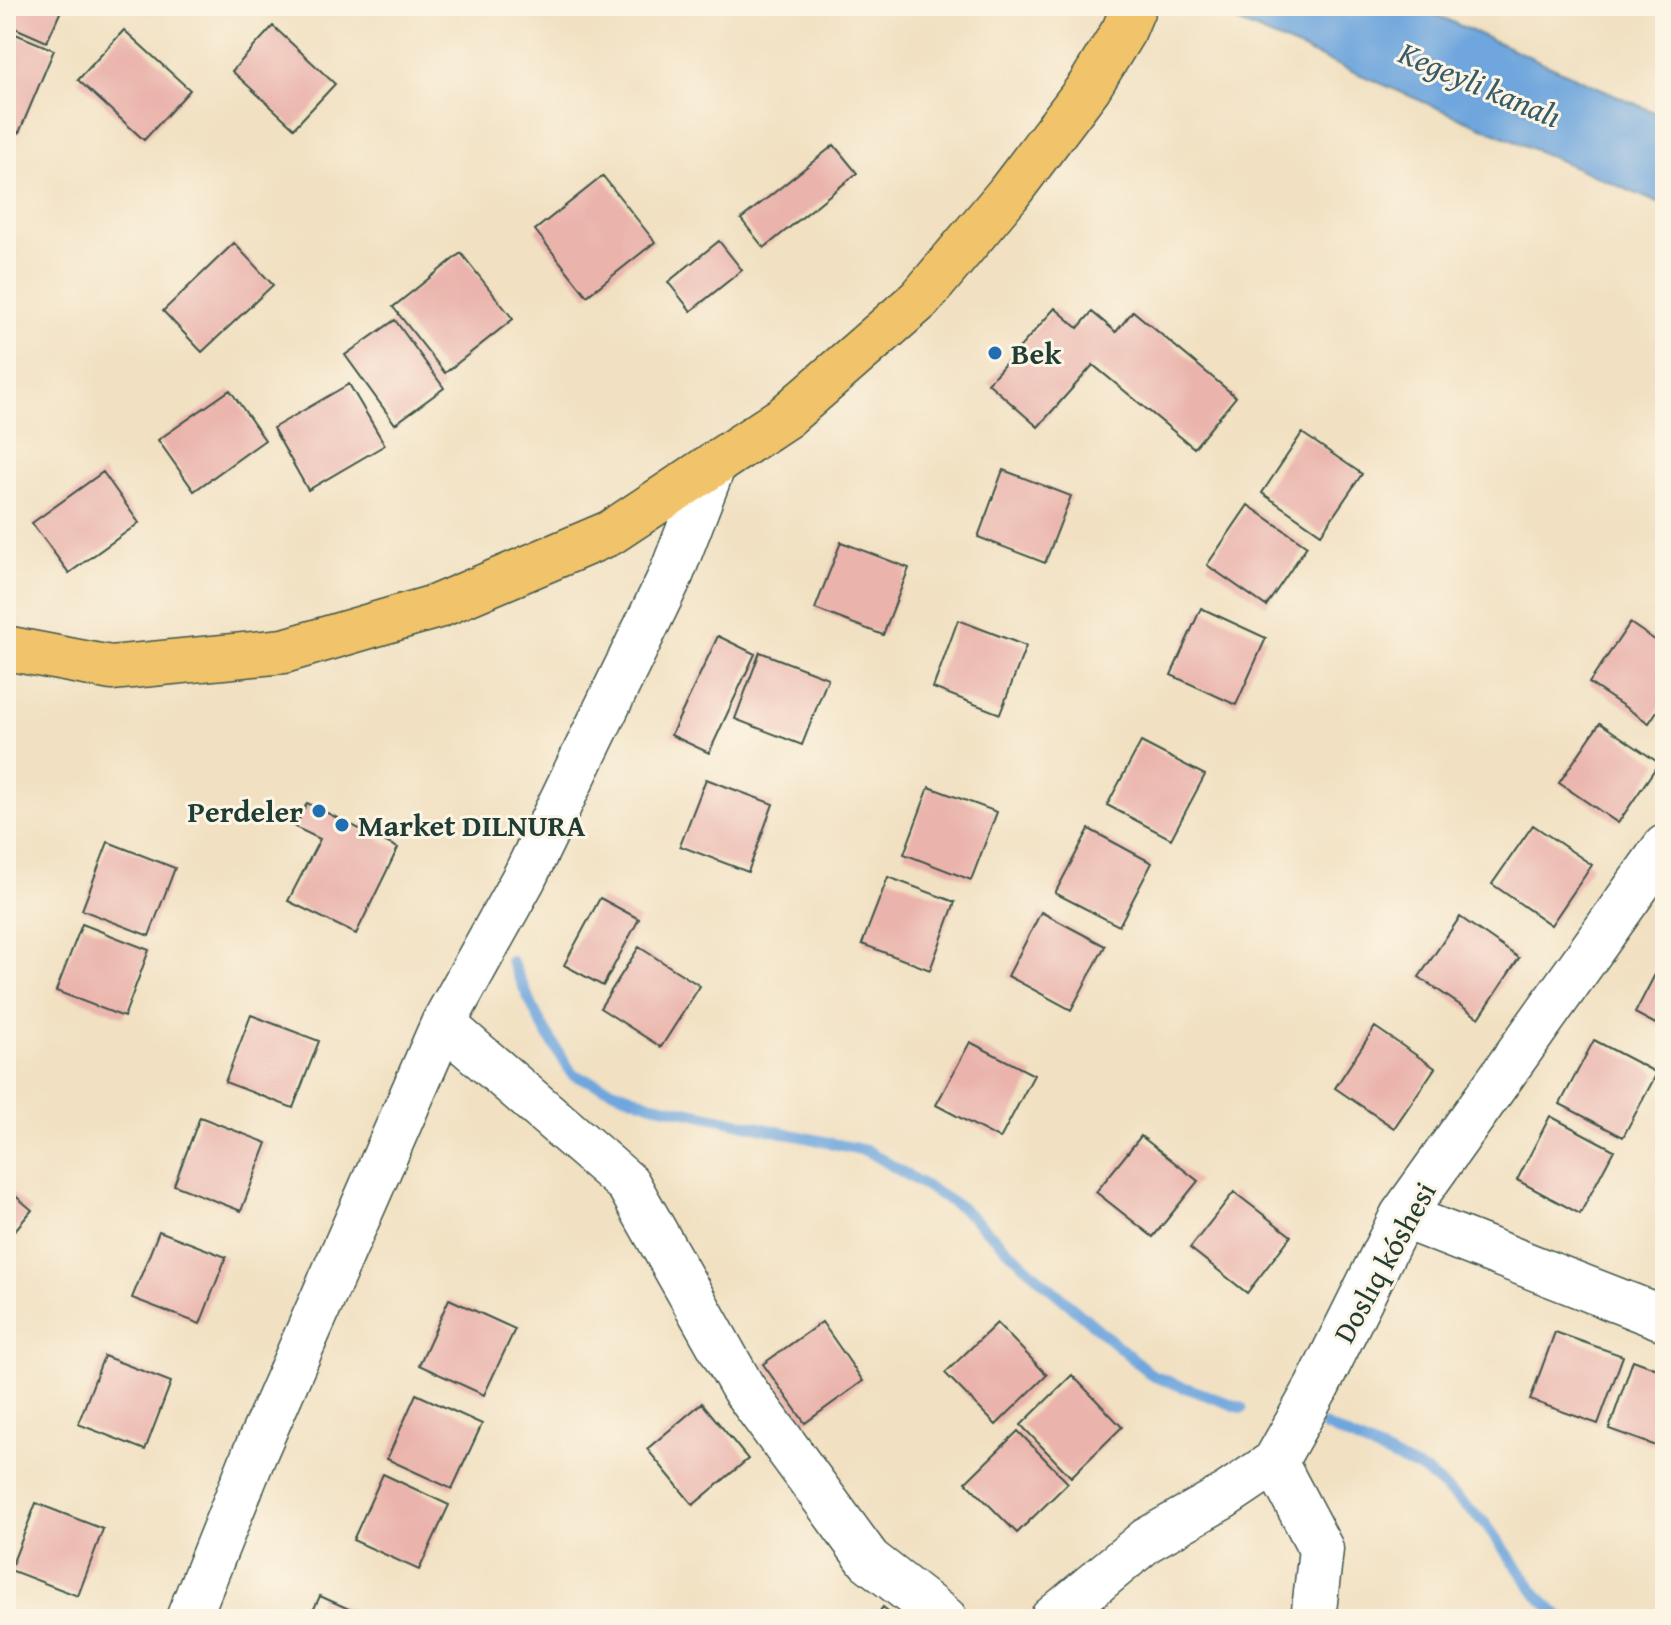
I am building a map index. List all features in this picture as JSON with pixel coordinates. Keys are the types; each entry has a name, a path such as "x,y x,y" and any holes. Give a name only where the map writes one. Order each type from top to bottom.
{"main road":[{"path":"6,648 111,668 284,651 438,606 610,533 785,417 920,299 1026,171 1089,87 1129,18"}],"street":[{"path":"188,1619 254,1455 443,1024 524,878 671,575 714,464"},
{"name":"Doslıq kóshesi","path":"1052,1619 1147,1540 1223,1497 1275,1462 1317,1387 1402,1216 1665,847"},
{"path":"443,1024 628,1184 743,1388 869,1560 945,1619"},
{"path":"1402,1216 1665,1319"},
{"path":"1275,1462 1321,1549 1313,1619"}],"water":[{"name":"Kegeyli kanalı","path":"1201,6 1416,6 1665,117 1665,206"}],"building":[{"path":"6,6 63,6 47,42 6,24"},
{"path":"273,26 335,84 294,128 232,71"},
{"path":"6,30 54,50 19,133 6,127"},
{"path":"124,30 190,90 144,140 78,80"},
{"path":"834,145 857,173 764,248 741,219"},
{"path":"603,176 655,242 587,296 535,230"},
{"path":"719,241 742,270 691,311 668,282"},
{"path":"234,243 273,285 202,352 163,311"},
{"path":"461,253 513,319 445,373 393,307"},
{"path":"1055,308 1078,328 1092,312 1116,332 1133,311 1236,397 1194,448 1093,365 1038,427 988,383"},
{"path":"395,320 444,388 395,424 345,355"},
{"path":"349,384 385,445 308,490 273,428"},
{"path":"230,390 265,440 194,491 158,440"},
{"path":"1302,433 1362,474 1321,534 1262,493"},
{"path":"1003,470 1071,496 1045,563 978,537"},
{"path":"103,472 139,523 69,573 32,523"},
{"path":"1248,505 1307,546 1266,606 1207,565"},
{"path":"841,542 909,568 883,635 815,609"},
{"path":"1201,608 1266,638 1236,705 1171,675"},
{"path":"958,620 1026,646 1000,714 933,688"},
{"path":"1630,623 1665,647 1665,699 1649,723 1589,683"},
{"path":"718,636 755,654 709,753 671,735"},
{"path":"760,652 828,678 802,745 735,719"},
{"path":"1600,723 1659,763 1618,823 1559,783"},
{"path":"1141,742 1205,775 1171,839 1107,805"},
{"path":"706,779 773,804 748,872 680,846"},
{"path":"929,787 997,812 971,880 904,854"},
{"path":"307,803 398,848 356,934 288,901 320,839 295,827"},
{"path":"1533,825 1592,865 1551,925 1492,884"},
{"path":"1089,829 1152,863 1119,926 1055,893"},
{"path":"108,842 175,868 149,936 82,910"},
{"path":"888,877 955,902 930,970 862,944"},
{"path":"600,898 639,919 603,986 564,965"},
{"path":"1041,912 1105,946 1071,1010 1008,976"},
{"path":"1460,917 1519,958 1479,1018 1419,977"},
{"path":"82,924 149,950 124,1017 56,991"},
{"path":"639,947 700,986 661,1047 600,1008"},
{"path":"1665,955 1665,1029 1635,1013"},
{"path":"251,1015 319,1041 293,1108 225,1082"},
{"path":"1375,1027 1435,1068 1394,1128 1335,1088"},
{"path":"1594,1040 1657,1073 1623,1137 1560,1104"},
{"path":"970,1042 1034,1075 1000,1139 936,1105"},
{"path":"1550,1116 1614,1150 1580,1214 1517,1180"},
{"path":"200,1117 267,1143 241,1211 174,1185"},
{"path":"1141,1136 1198,1181 1153,1237 1096,1192"},
{"path":"6,1188 32,1210 6,1241"},
{"path":"1234,1192 1291,1236 1247,1293 1190,1248"},
{"path":"159,1231 226,1257 200,1324 132,1298"},
{"path":"449,1299 515,1329 484,1395 419,1365"},
{"path":"822,1322 863,1381 805,1423 763,1364"},
{"path":"997,1323 1047,1375 996,1425 945,1373"},
{"path":"1555,1332 1623,1356 1598,1424 1530,1400"},
{"path":"104,1356 171,1382 145,1450 78,1424"},
{"path":"1633,1360 1665,1372 1665,1449 1609,1429"},
{"path":"1072,1375 1122,1427 1071,1477 1021,1425"},
{"path":"416,1394 482,1424 452,1489 387,1459"},
{"path":"702,1403 748,1459 693,1505 647,1449"},
{"path":"1018,1431 1068,1483 1017,1533 966,1482"},
{"path":"383,1474 449,1505 419,1570 353,1540"},
{"path":"36,1503 103,1529 78,1596 10,1570"},
{"path":"320,1596 371,1619 309,1619"},
{"path":"883,1607 898,1619 874,1619"}],"waterway":[{"path":"511,961 541,1024 573,1075 651,1104 868,1151 963,1209 1153,1376 1242,1408"},
{"path":"1325,1426 1426,1472 1485,1523 1538,1596 1562,1619"}],"place":[{"name":"Bek","path":"995,353"},
{"name":"Perdeler","path":"319,811"},
{"name":"Market DILNURA","path":"342,825"}]}
